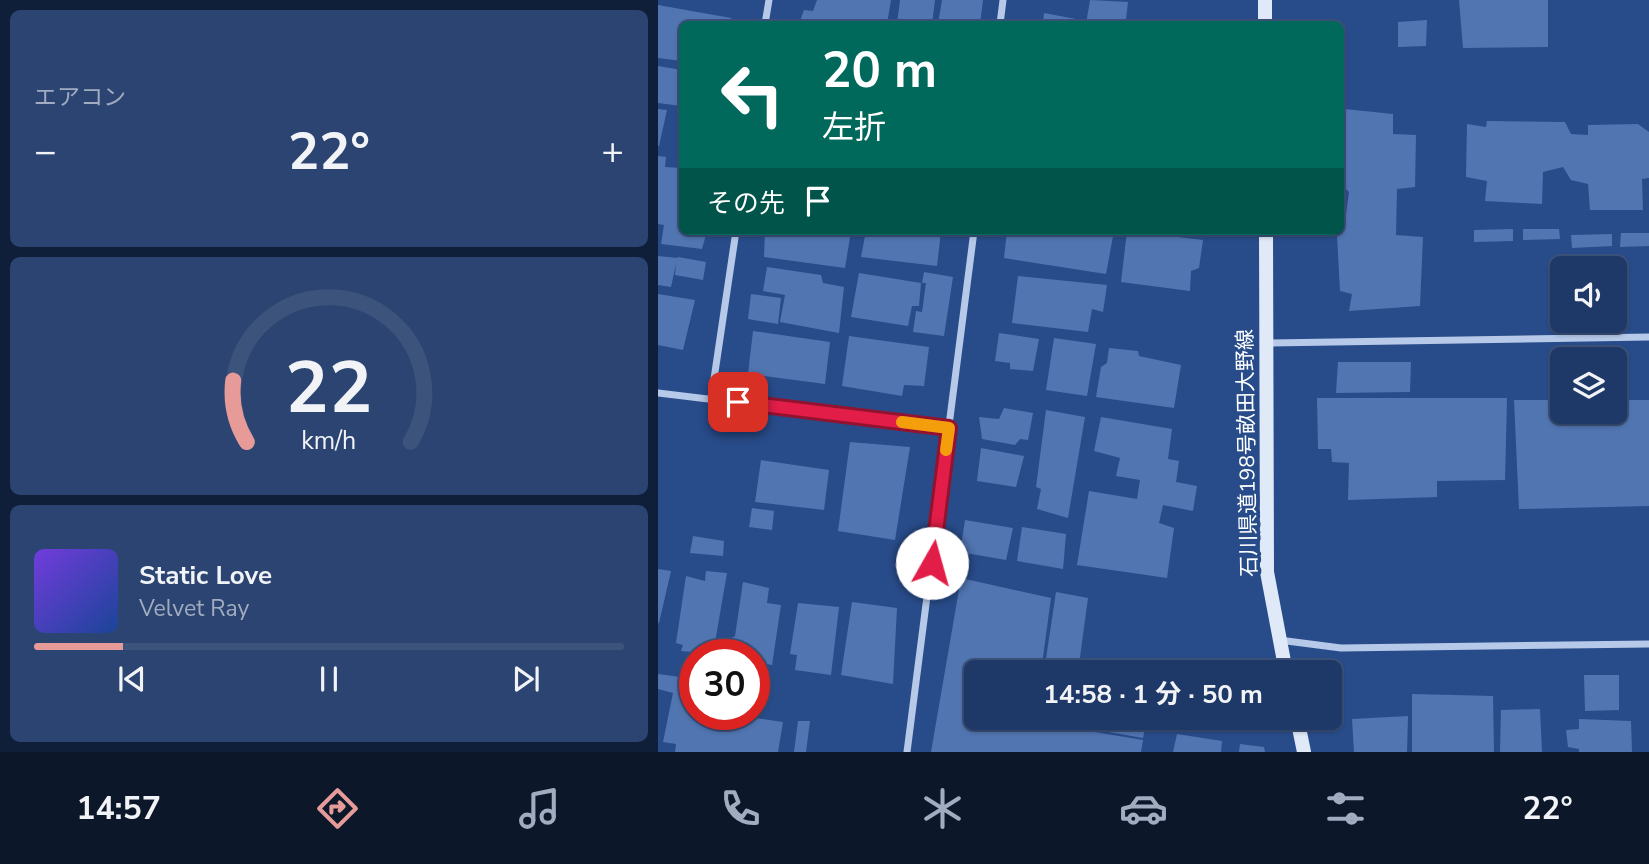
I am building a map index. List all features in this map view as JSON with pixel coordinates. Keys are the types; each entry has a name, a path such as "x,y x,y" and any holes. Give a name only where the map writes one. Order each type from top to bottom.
{"main road":[{"path":"1265,0 1265,21"},
{"name":"石川県道198号畝田大野線","path":"1266,235 1267,572 1283,660"},
{"path":"1299,730 1304,752"}],"street":[{"path":"766,21 769,0"},
{"path":"1000,21 1003,0"},
{"path":"711,399 735,235"},
{"path":"907,752 973,235"},
{"path":"1266,343 1649,337"},
{"path":"658,393 949,428"},
{"path":"1279,640 1342,648 1649,644"}],"building":[{"path":"817,0 891,0 888,21 800,21 804,10 813,11"},
{"path":"900,0 935,0 932,21 897,21"},
{"path":"942,0 983,0 980,21 938,21"},
{"path":"1090,0 1128,2 1126,19 1140,21 1086,21"},
{"path":"1459,0 1548,0 1548,47 1463,48"},
{"path":"658,5 731,18 734,21 679,21 679,61 658,58"},
{"path":"1044,13 1076,19 1076,21 1043,21"},
{"path":"1427,20 1426,46 1398,47 1398,22"},
{"path":"658,66 679,70 679,106 658,103"},
{"path":"658,109 667,110 659,146 658,146"},
{"path":"1344,111 1393,114 1393,134 1416,135 1415,187 1397,189 1396,235 1423,237 1420,306 1349,311 1352,294 1340,291 1337,235 1344,235 1349,192 1344,188"},
{"path":"1487,121 1565,122 1571,134 1588,135 1588,125 1638,124 1649,132 1649,178 1642,179 1643,210 1590,210 1588,184 1571,180 1563,167 1543,172 1542,204 1485,201 1487,181 1466,177 1467,124 1486,127"},
{"path":"658,156 666,157 665,167 679,168 679,235 706,235 702,249 661,244 664,225 658,224"},
{"path":"1513,229 1513,241 1474,242 1474,230"},
{"path":"1523,229 1559,229 1560,239 1523,240"},
{"path":"1621,233 1649,233 1649,246 1620,247"},
{"path":"1612,234 1612,246 1572,248 1571,235"},
{"path":"765,235 850,235 845,268 764,257"},
{"path":"865,235 941,235 937,266 861,257"},
{"path":"1007,235 1113,235 1106,274 1004,258"},
{"path":"1127,235 1161,235 1203,240 1199,268 1191,271 1190,291 1121,282"},
{"path":"658,256 706,262 703,280 675,275 676,264 671,287 658,285"},
{"path":"767,267 821,275 823,283 844,287 839,333 780,322 785,295 763,291"},
{"path":"924,272 953,277 944,336 913,332 916,311 922,312 926,283 922,283"},
{"path":"859,273 921,283 919,306 912,306 908,326 851,317"},
{"path":"1018,276 1107,285 1103,312 1092,309 1088,332 1012,323"},
{"path":"658,294 695,300 683,350 658,345"},
{"path":"751,294 781,298 778,324 748,319"},
{"path":"753,331 830,342 825,384 748,374"},
{"path":"999,333 1039,339 1033,371 1010,369 1010,363 995,361"},
{"path":"849,336 929,347 924,386 904,385 902,396 842,386"},
{"path":"1054,338 1096,344 1087,396 1046,390"},
{"path":"1109,348 1138,351 1139,356 1181,365 1174,408 1096,397 1101,367 1107,363"},
{"path":"1338,362 1411,362 1410,392 1336,393"},
{"path":"1317,398 1507,398 1505,480 1437,481 1437,497 1348,500 1349,463 1332,462 1331,449 1318,449"},
{"path":"1514,400 1550,400 1550,424 1627,424 1627,400 1649,400 1649,506 1519,509"},
{"path":"1004,408 1033,413 1028,440 1020,439 1015,445 982,439 979,417 999,419"},
{"path":"1046,410 1085,417 1068,518 1037,509 1041,489 1036,487"},
{"path":"1101,417 1172,429 1168,459 1179,461 1176,482 1197,486 1193,511 1163,505 1159,523 1174,528 1167,578 1077,565 1089,491 1137,499 1140,480 1116,476 1120,458 1094,451"},
{"path":"850,442 910,447 895,540 838,531"},
{"path":"981,448 1024,456 1016,487 977,481"},
{"path":"761,460 829,470 824,510 755,502"},
{"path":"752,508 774,511 772,530 749,527"},
{"path":"965,520 1013,528 1006,560 960,552"},
{"path":"1022,527 1066,534 1063,569 1017,561"},
{"path":"693,536 724,541 723,556 690,553"},
{"path":"658,569 671,571 659,623 658,623"},
{"path":"706,571 727,573 716,639 679,639 679,644 676,643 686,576 705,581"},
{"path":"961,578 1051,598 1043,660 964,660 964,730 1082,730 1143,740 1141,752 931,752"},
{"path":"743,582 769,588 767,603 781,605 772,665 770,639 730,639 735,636"},
{"path":"1056,592 1088,598 1080,660 1046,660"},
{"path":"852,602 897,608 893,684 841,675"},
{"path":"798,603 839,607 831,675 795,670 797,655 790,654"},
{"path":"658,674 679,677 679,730 770,730 770,720 783,722 778,752 675,752 676,744 663,742 673,693 658,689"},
{"path":"1584,675 1619,675 1619,710 1585,711"},
{"path":"1412,694 1493,696 1494,752 1412,752"},
{"path":"1540,709 1542,752 1500,752 1501,710"},
{"path":"1408,716 1407,752 1354,752 1352,719"},
{"path":"1579,719 1631,721 1632,752 1579,752 1579,749 1568,747 1566,730 1579,729"},
{"path":"798,721 810,721 806,752 794,752"},
{"path":"1097,730 1145,730 1143,738"},
{"path":"1177,734 1222,741 1221,752 1173,752"},
{"path":"1240,744 1264,747 1265,752 1239,752"}],"slow traffic":[{"path":"902,422 949,428 946,450"}],"route":[{"path":"738,402 949,428 932,563"}]}
